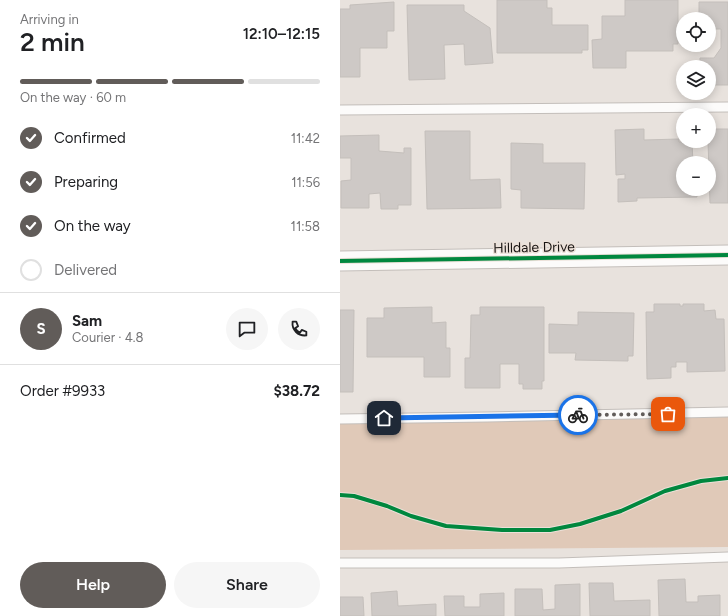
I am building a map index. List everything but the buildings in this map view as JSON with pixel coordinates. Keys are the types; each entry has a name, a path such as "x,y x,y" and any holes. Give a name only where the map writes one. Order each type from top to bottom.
{"street":[{"name":"Hilldale Drive","path":"340,262 728,255"}],"lane":[{"path":"340,110 728,107"},
{"path":"340,419 728,412"},
{"path":"340,563 560,563 728,557"}],"shaded area":[{"path":"728,417 728,547 340,550 340,424"}],"cycle path":[{"path":"340,261 728,255"},
{"path":"340,495 354,496 387,506 411,516 446,526 502,530 550,530 580,524 621,511 665,491 701,481 728,478"}],"way so far":[{"path":"578,415 668,414"}],"route":[{"path":"384,418 578,415"}]}
